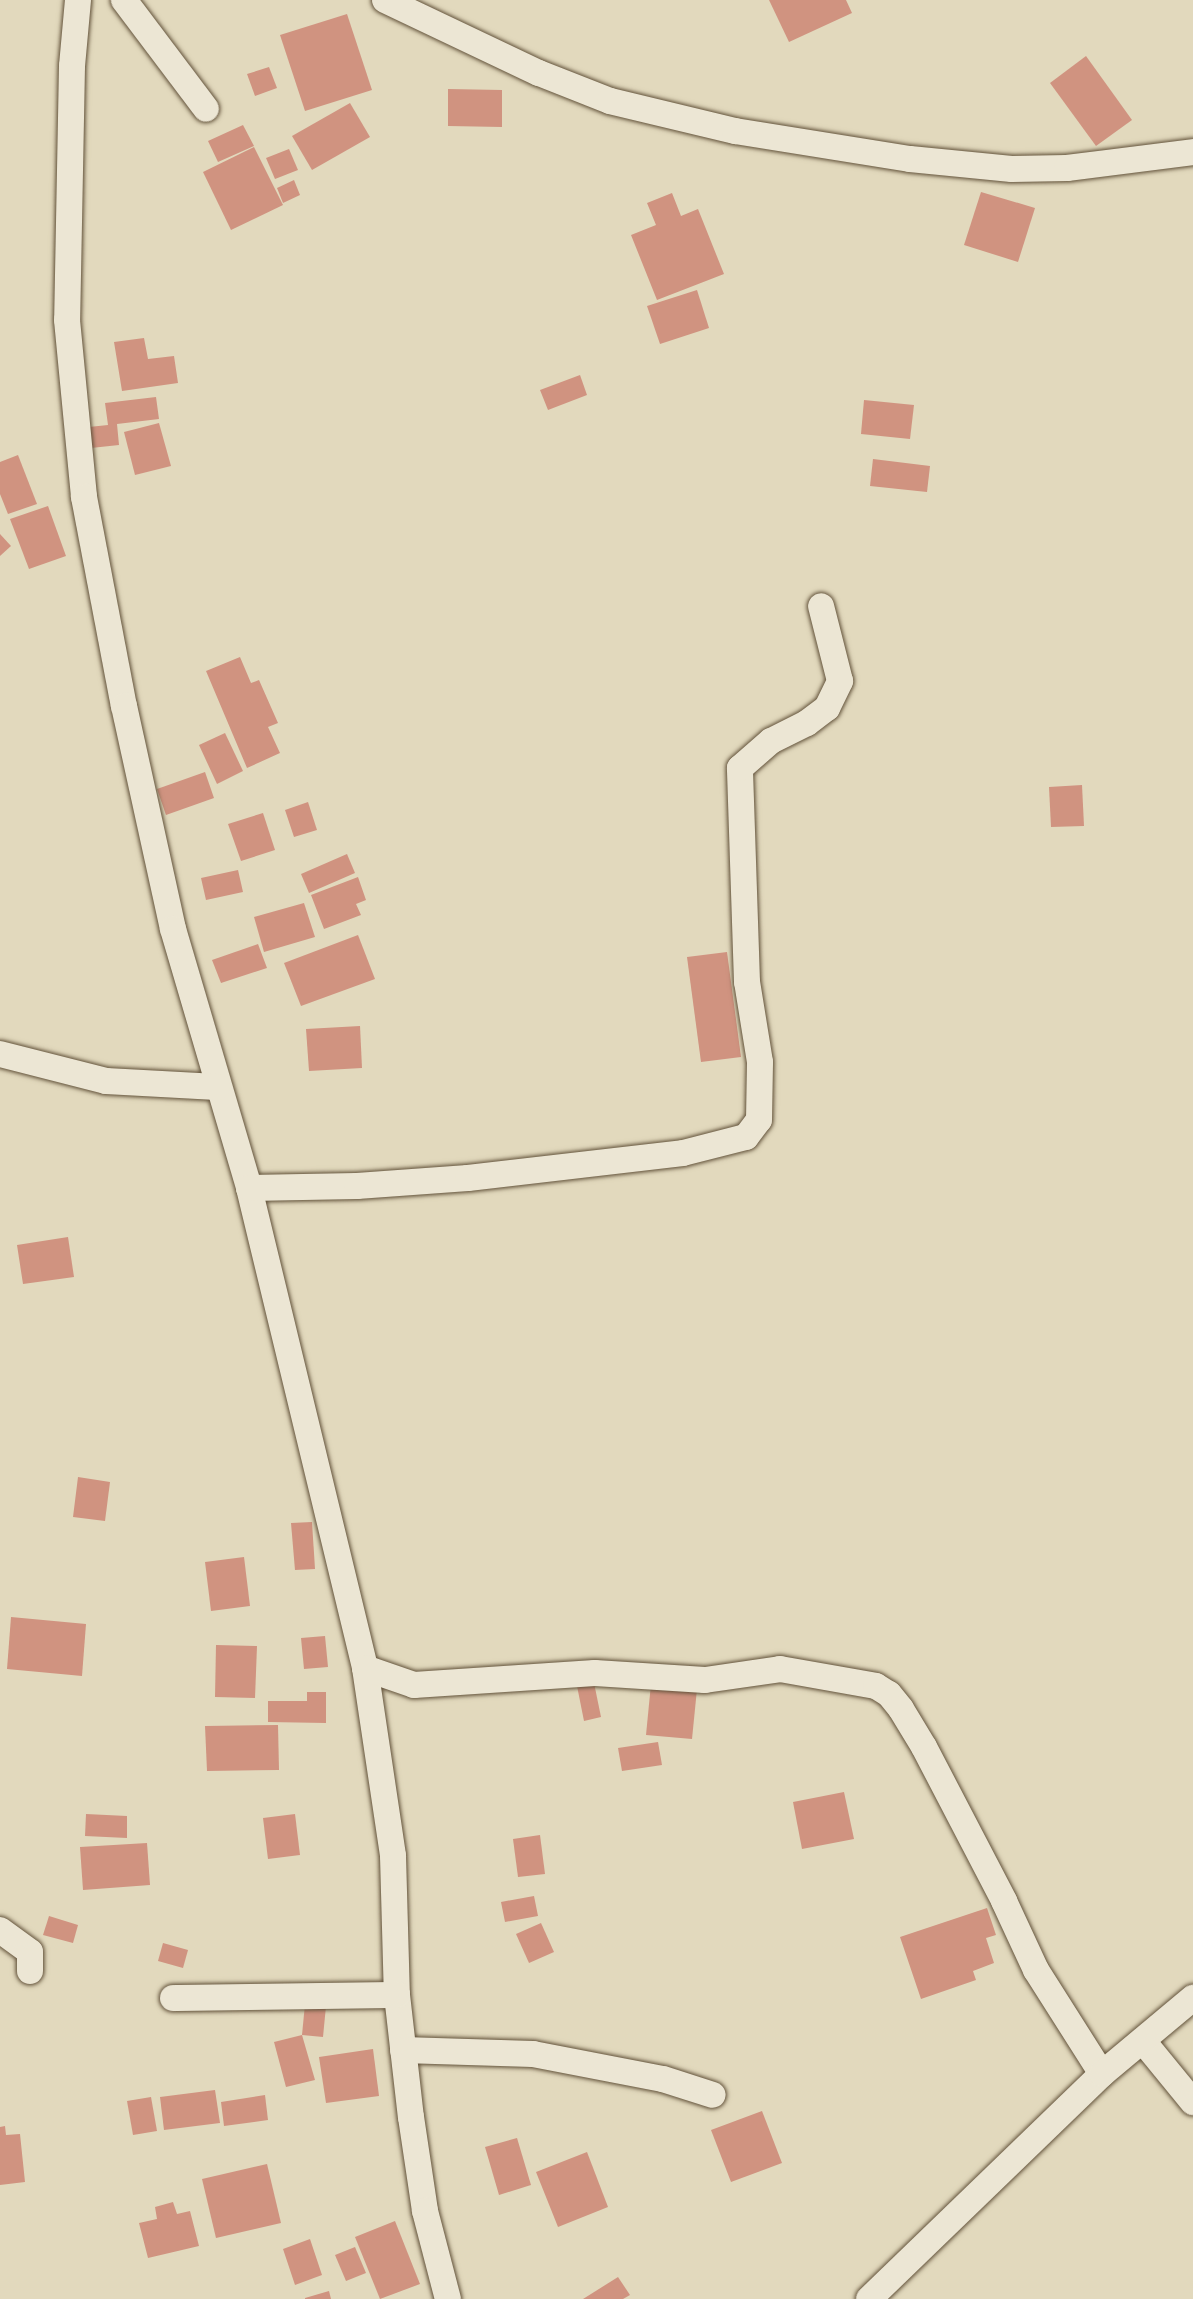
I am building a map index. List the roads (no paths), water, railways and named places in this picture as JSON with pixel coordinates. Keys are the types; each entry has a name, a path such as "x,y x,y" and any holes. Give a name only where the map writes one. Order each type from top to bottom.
{"street":[{"path":"78,0 72,66 67,320 84,497 124,706 173,929 249,1188 365,1668 393,1856 397,1995 403,2050 425,2211 448,2299"},
{"path":"124,0 206,109"},
{"path":"385,0 539,73 610,101 735,131 910,159 1012,169 1081,167 1193,152"},
{"path":"249,1188 357,1186 468,1178 683,1153 746,1137 759,1120 761,1074 747,982 740,768 771,741 807,723 827,708 840,681 821,606"},
{"path":"0,1054 106,1081 217,1087"},
{"path":"365,1668 414,1685 595,1673 705,1680 780,1669 876,1686 889,1694 901,1709 924,1747 1036,1970 1102,2074"},
{"path":"0,1930 30,1952 30,1971"},
{"path":"173,1998 397,1995"},
{"path":"869,2299 1102,2074 1193,1998"},
{"path":"1143,2041 1193,2102"},
{"path":"403,2050 533,2054 663,2079 713,2095"}]}
